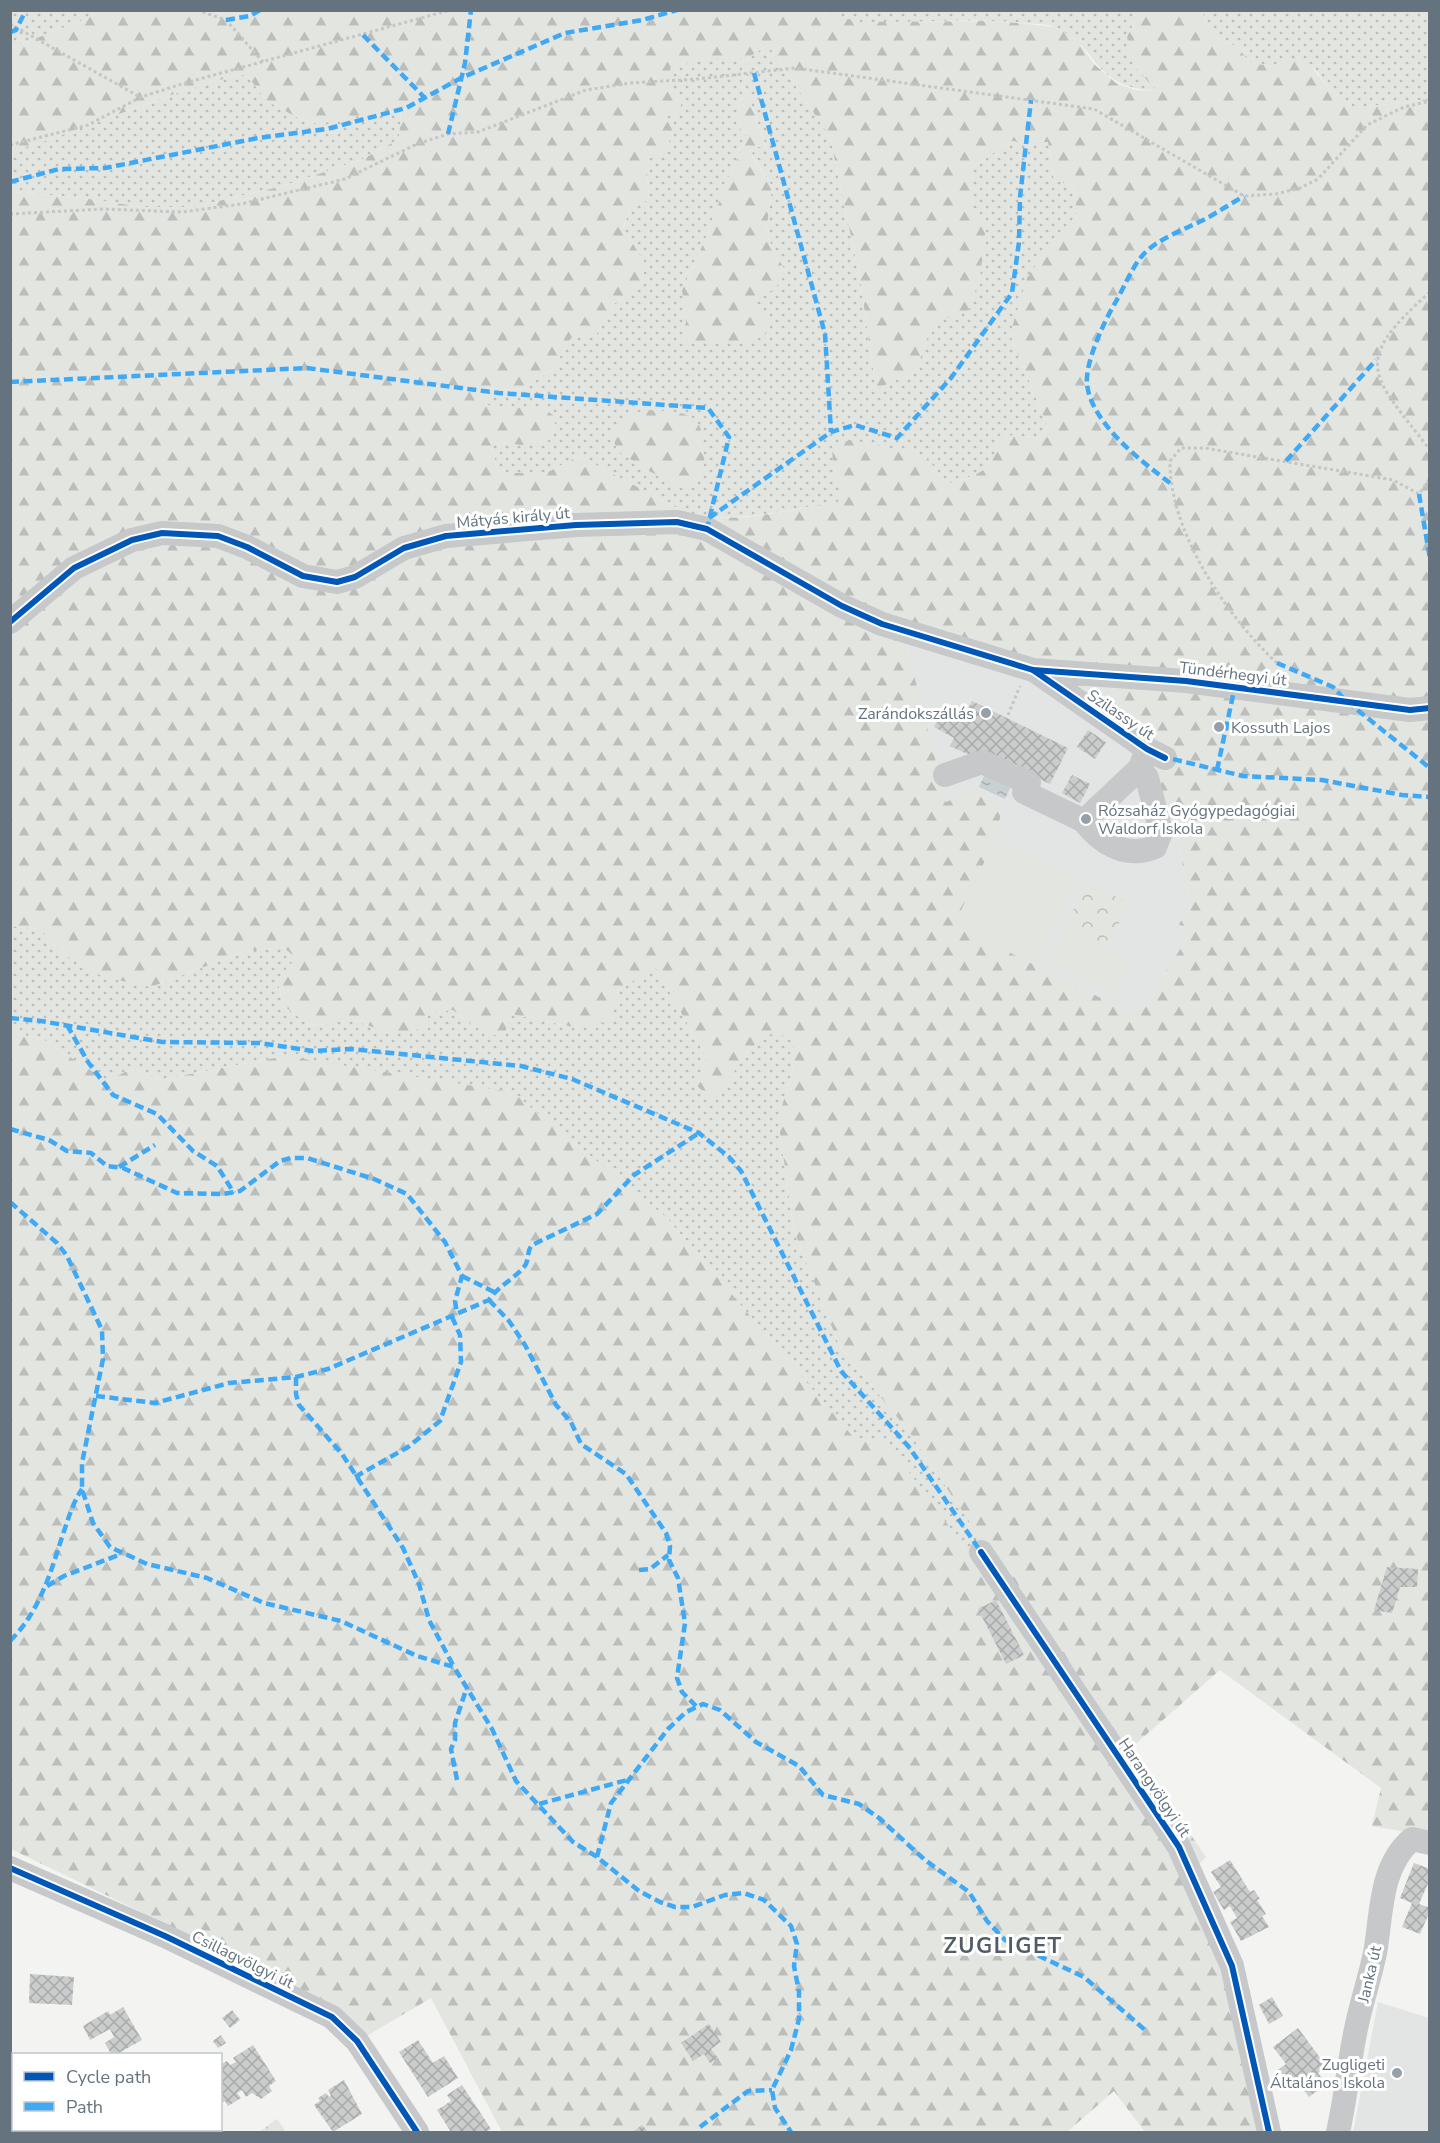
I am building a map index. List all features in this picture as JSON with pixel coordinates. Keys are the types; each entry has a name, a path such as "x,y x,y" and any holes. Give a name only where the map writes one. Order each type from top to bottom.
{"street":[{"name":"Mátyás király út","path":"10,622 74,568 132,540 162,533 218,536 247,546 303,576 337,582 354,577 404,548 446,536 576,525 678,522 706,529 842,606 882,624 1031,669"},
{"name":"Tündérhegyi út","path":"1031,669 1186,681 1410,710 1430,708"},
{"name":"Szilassy út","path":"1031,669 1151,758"},
{"path":"1084,821 1151,758"},
{"path":"945,775 982,762 1029,783 1024,792 1084,821 1094,835 1115,848 1140,854 1155,847 1161,832 1147,778 1151,758"},
{"name":"Harangvölgyi út","path":"981,1552 1179,1847 1232,1966 1269,2133"},
{"name":"Janka út","path":"1338,2133 1357,2024 1375,1953 1380,1906 1402,1847 1412,1839 1430,1843"},
{"name":"Csillagvölgyi út","path":"10,1868 165,1936 332,2017 357,2041 417,2133"}],"path":[{"path":"197,10 226,20 264,62"},
{"path":"10,145 88,125 141,97 450,10"},
{"path":"10,24 141,97"},
{"path":"10,214 103,209 182,212 241,204 345,179 417,144 448,134 478,132 586,90 630,83 698,79 795,68 1094,109 1244,196 1276,194 1300,188 1318,179 1367,125 1404,107 1430,102"},
{"path":"1430,292 1385,337 1376,360 1377,375 1383,389 1430,450"},
{"path":"1277,663 1250,638 1212,586 1190,538 1170,483 1170,461 1181,448 1206,448 1393,480 1419,494 1430,478"},
{"path":"1008,715 1031,669"}],"shaded area":[{"name":"Rózsaház Gyógypedagógiai Waldorf Iskola","path":"906,643 1024,678 1156,762 1155,776 1176,831 1191,908 1179,924 1188,937 1137,1017 954,925 946,803"},
{"name":"Zugligeti Általános Iskola","path":"1378,2002 1429,2018 1429,2132 1353,2132"}],"green space":[{"path":"817,10 859,22 999,21 1054,27 1075,38 1095,65 1116,83 1135,90 1158,91 1133,66 1127,37 1140,11 1202,11 1208,28 1220,41 1237,46 1249,62 1272,67 1287,60 1306,60 1331,91 1355,108 1429,99 1429,1836 1372,1826 1381,1788 1220,1670 1131,1748 1206,1857 1186,1877 1227,1976 1261,2132 1145,2132 1114,2091 1067,2132 502,2132 431,1998 365,2037 329,2003 11,1849 11,1032 44,1040 107,1081 131,1069 164,1079 285,1056 512,1092 666,1217 854,1438 884,1438 976,1563 991,1554 909,1432 839,1345 794,1231 778,1119 792,1073 795,1037 768,1034 749,1050 714,1101 697,1086 706,1056 655,967 619,990 611,1021 578,1028 511,1014 503,1039 467,1022 453,1010 429,1012 424,1028 393,1035 354,1020 310,1026 284,1006 277,980 296,958 283,947 246,951 151,987 103,977 63,954 41,929 11,926 10,192 76,197 142,207 193,207 283,186 363,159 399,139 401,108 318,124 300,119 267,101 248,77 240,74 177,93 31,146 11,148 11,48 106,11","holes":["768,45 830,137 860,279 876,389 915,372 933,323 969,310 980,277 986,225 973,212 973,168 1009,141 1048,142 1054,180 1073,186 1077,217 1052,242 1027,278 1010,334 1048,427 1038,437 1000,435 993,457 984,470 947,484 925,455 852,440 832,445 833,466 842,501 742,517 722,518 685,512 579,456 546,473 498,473 491,442 522,445 550,440 555,427 555,417 546,410 486,405 483,388 520,390 552,370 571,338 596,335 614,304 641,283 646,265 623,228 631,206 649,200 646,160 665,152 673,132 666,116 678,113 682,102 672,93 670,68 708,58 743,58 742,93 736,119 748,137 729,176 705,240 682,290 686,322 681,339 722,342 763,337 774,321 757,307 757,295 774,290 786,273 766,234 772,186 751,155 757,147 766,147 745,87 749,57","906,643 1024,678 1156,762 1155,776 1176,831 1191,908 1179,924 1188,937 1137,1016 954,925 996,838 1002,807 973,790 946,802"]},
{"path":"11,11 106,11 11,48"},
{"path":"817,11 1140,11 1127,37 1159,91 1120,83 1108,75 1070,36 1047,25 1002,21 861,22"},
{"path":"1202,11 1429,11 1429,99 1355,108 1331,91 1315,69 1287,60 1272,67 1249,62 1237,46 1220,41 1208,28"},
{"path":"768,45 830,137 860,279 876,389 915,372 973,212 973,168 1009,141 1048,142 1054,180 1073,186 1077,217 1052,242 1010,334 1048,427 1038,437 1000,435 993,457 984,470 947,484 924,455 833,466 843,501 741,517 702,516 685,512 579,456 546,473 498,473 491,442 522,445 545,410 486,406 483,388 520,390 552,370 571,338 596,335 614,304 641,283 646,265 623,229 631,206 649,200 646,160 672,93 669,68 708,58 743,58 742,93 736,119 748,137 729,176 705,240 682,290 686,322 682,338 757,307 757,295 786,273 766,234 772,186 751,154 757,147 766,146 745,87 749,57"},
{"path":"240,74 248,77 267,101 300,119 318,124 401,107 399,139 363,159 283,186 193,207 142,207 76,197 11,192 10,148 31,146 177,93"},
{"path":"644,410 683,414 694,419 699,425 704,451 703,470 698,481 687,489 673,485 617,451 611,430 626,417"},
{"path":"996,838 1077,878 1035,964 954,925"},
{"path":"1087,883 1129,903 1107,946 1066,925"},
{"path":"1066,925 1131,958 1114,993 1048,960"},
{"path":"11,926 41,929 63,954 151,987 246,951 283,947 296,958 277,980 284,1006 310,1026 354,1020 393,1035 429,1012 453,1010 467,1022 503,1038 511,1014 578,1028 619,990 655,966 706,1056 697,1086 714,1100 749,1050 768,1033 796,1037 792,1073 778,1119 794,1231 839,1345 909,1432 992,1554 976,1564 854,1439 666,1217 285,1056 164,1079 131,1069 107,1081 44,1040 11,1032"},
{"path":"277,2119 286,2132 259,2132"}],"water":[{"path":"985,774 1011,786 1005,799 979,787"}],"building":[{"path":"972,701 1068,748 1050,784 980,750 976,758 950,746 954,738 934,727 943,710 963,720"},
{"path":"1088,730 1106,742 1095,759 1077,747"},
{"path":"1072,775 1090,784 1080,803 1062,793"},
{"path":"1387,1567 1418,1569 1417,1587 1400,1587 1392,1613 1374,1610"},
{"path":"996,1600 1024,1655 1006,1664 978,1609"},
{"path":"1230,1860 1250,1892 1254,1890 1260,1899 1257,1900 1266,1914 1262,1916 1269,1927 1241,1941 1230,1922 1237,1918 1230,1906 1224,1910 1213,1892 1221,1887 1211,1872"},
{"path":"1414,1863 1430,1869 1430,1879 1419,1904 1430,1908 1430,1911 1420,1934 1402,1927 1412,1903 1400,1898"},
{"path":"30,1974 74,1977 72,2005 29,2003"},
{"path":"1272,1997 1283,2016 1269,2024 1259,2005"},
{"path":"123,2007 142,2040 119,2053 110,2053 105,2043 114,2037 110,2029 90,2040 83,2026 108,2011 110,2015"},
{"path":"232,2010 240,2020 230,2028 222,2018"},
{"path":"709,2024 721,2042 711,2049 718,2058 710,2063 704,2054 693,2061 681,2043"},
{"path":"1298,2028 1327,2067 1318,2073 1326,2084 1309,2097 1300,2085 1293,2090 1278,2070 1286,2064 1273,2047"},
{"path":"221,2035 226,2043 218,2048 213,2041"},
{"path":"418,2040 433,2063 444,2056 458,2078 428,2097 399,2052"},
{"path":"253,2045 276,2081 269,2086 272,2091 261,2099 252,2093 246,2097 242,2090 237,2093 241,2098 228,2106 225,2101 222,2103 222,2064 227,2061 230,2065 236,2062 233,2058"},
{"path":"344,2080 362,2114 333,2132 314,2105 320,2101 318,2098 326,2093 329,2097 331,2095 328,2090"},
{"path":"462,2085 491,2129 485,2132 451,2132 437,2110 451,2101 447,2095"},
{"path":"642,2125 648,2132 633,2132"},
{"path":"95,2131 167,2132 96,2132"}],"marked path":[{"path":"10,32 16,30 26,10"},
{"path":"226,20 250,16 260,10"},
{"path":"448,134 465,63 471,10"},
{"path":"10,182 59,169 105,168 258,138 327,129 406,108 461,78 565,33 642,20 677,10"},
{"path":"363,35 425,98"},
{"path":"754,73 825,334 831,432"},
{"path":"709,518 831,432 855,425 897,438 951,378 1012,293 1019,242 1020,197 1031,100"},
{"path":"1170,483 1145,464 1107,427 1091,399 1087,384 1089,365 1106,321 1142,256 1156,244 1244,196"},
{"path":"1286,461 1376,360"},
{"path":"10,382 307,368 499,393 708,408 729,437 707,529"},
{"path":"1419,494 1430,559"},
{"path":"1277,663 1333,687 1345,700 1430,768"},
{"path":"1217,770 1235,686"},
{"path":"1160,756 1243,776 1322,780 1402,795 1430,797"},
{"path":"10,1018 41,1021 162,1042 260,1043 313,1051 351,1049 521,1066 572,1079 699,1133 729,1157 741,1171 841,1371 909,1447 981,1552"},
{"path":"67,1025 88,1062 113,1095 157,1114 193,1151 217,1166 234,1193"},
{"path":"10,1129 49,1140 67,1151 91,1153 107,1166 123,1168 177,1193 223,1194 240,1191 280,1161 291,1158 307,1158 374,1179 407,1194 445,1242 462,1276 455,1301 457,1314"},
{"path":"96,1396 155,1403 229,1383 296,1377 328,1369 489,1300 524,1267 532,1245 597,1214 634,1175 699,1133"},
{"path":"119,1167 155,1145"},
{"path":"10,1202 57,1243 67,1256 102,1330 103,1359 82,1463 82,1489 93,1523 110,1547 147,1564 207,1578 264,1603 341,1621 417,1656 454,1667 492,1729 516,1781 573,1842 597,1857 639,1891 675,1907 692,1907 725,1895 744,1893 764,1900 791,1926 797,1944 794,1966 799,1992 799,2019 791,2050 772,2090 775,2108 791,2132"},
{"path":"462,1276 494,1292"},
{"path":"489,1300 509,1321 525,1345 556,1405 571,1422 581,1444 626,1474 666,1533 670,1546 669,1560 678,1578 685,1623 677,1678 682,1692 696,1706"},
{"path":"355,1477 408,1447 440,1421 461,1362 460,1335 452,1317"},
{"path":"296,1377 296,1394 299,1405 342,1454 403,1548 419,1584 429,1620 454,1667"},
{"path":"10,1641 29,1618 36,1605 82,1489"},
{"path":"47,1586 64,1576 121,1554"},
{"path":"639,1570 650,1569 668,1555"},
{"path":"457,1780 451,1749 455,1740 455,1723 467,1687"},
{"path":"597,1857 611,1803 668,1729 686,1712 703,1704 720,1710 756,1742 799,1766 823,1795 859,1804 879,1818 925,1860 969,1892 987,1921 1005,1940 1084,1977 1145,2030"},
{"path":"539,1804 627,1780"},
{"path":"700,2127 748,2091 772,2090"}],"cycle path":[{"path":"10,622 74,568 132,540 162,533 218,536 247,547 303,576 337,582 355,577 404,548 446,536 576,525 677,522 707,529 842,606 882,624 1033,670 1186,681 1410,710 1430,708"},
{"path":"1033,670 1147,749 1165,758"},
{"path":"981,1552 1179,1847 1232,1966 1269,2132"},
{"path":"10,1868 165,1936 332,2017 357,2041 417,2132"}],"place":[{"name":"Zarándokszállás","path":"986,713"},
{"name":"Kossuth Lajos","path":"1219,727"},
{"name":"Rózsaház Gyógypedagógiai Waldorf Iskola","path":"1086,819"},
{"name":"Zugligeti Általános Iskola","path":"1397,2073"}],"district":[{"name":"ZUGLIGET","path":"1003,1945"}]}
